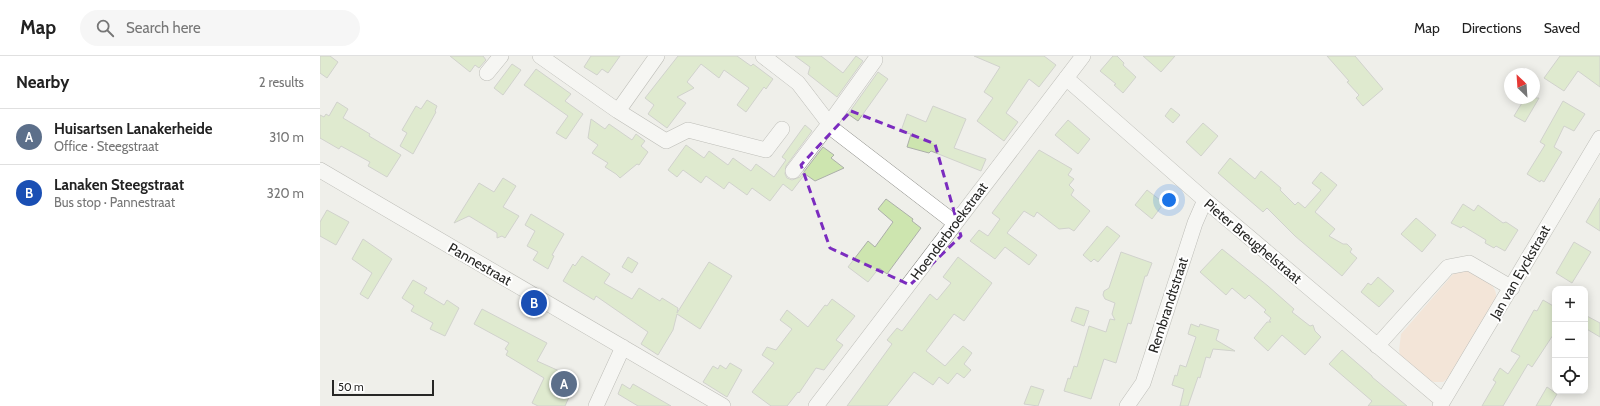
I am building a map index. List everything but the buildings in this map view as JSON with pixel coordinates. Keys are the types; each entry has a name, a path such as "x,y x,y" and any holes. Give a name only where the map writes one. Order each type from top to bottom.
{"street":[{"path":"487,74 500,56"},
{"path":"540,56 618,111 666,141 688,130 766,150 782,129"},
{"path":"618,111 658,56"},
{"path":"763,56 798,83 834,130 955,223"},
{"name":"Hoenderbroekstraat","path":"816,406 1083,56"},
{"path":"794,171 830,124 875,60"},
{"name":"Pieter Breughelstraat","path":"1066,78 1205,200 1378,346 1442,403"},
{"name":"Jan van Eyckstraat","path":"1442,403 1512,288 1520,269 1600,138"},
{"name":"Pannestraat","path":"320,170 723,406"},
{"name":"Rembrandtstraat","path":"1126,406 1143,383 1195,223 1205,200"},
{"path":"1378,346 1448,267 1468,263 1512,288"},
{"path":"596,406 623,348"}],"highlighted area":[{"path":"851,111 935,144 961,236 910,285 830,248 801,165"}],"shaded area":[{"path":"1468,270 1488,281 1492,285 1495,289 1496,300 1451,376 1443,382 1434,382 1425,378 1401,358 1399,351 1401,334 1454,273"}],"place":[{"name":"Lanaken Steegstraat","path":"534,303"},
{"name":"Huisartsen Lanakerheide","path":"564,384"}]}
